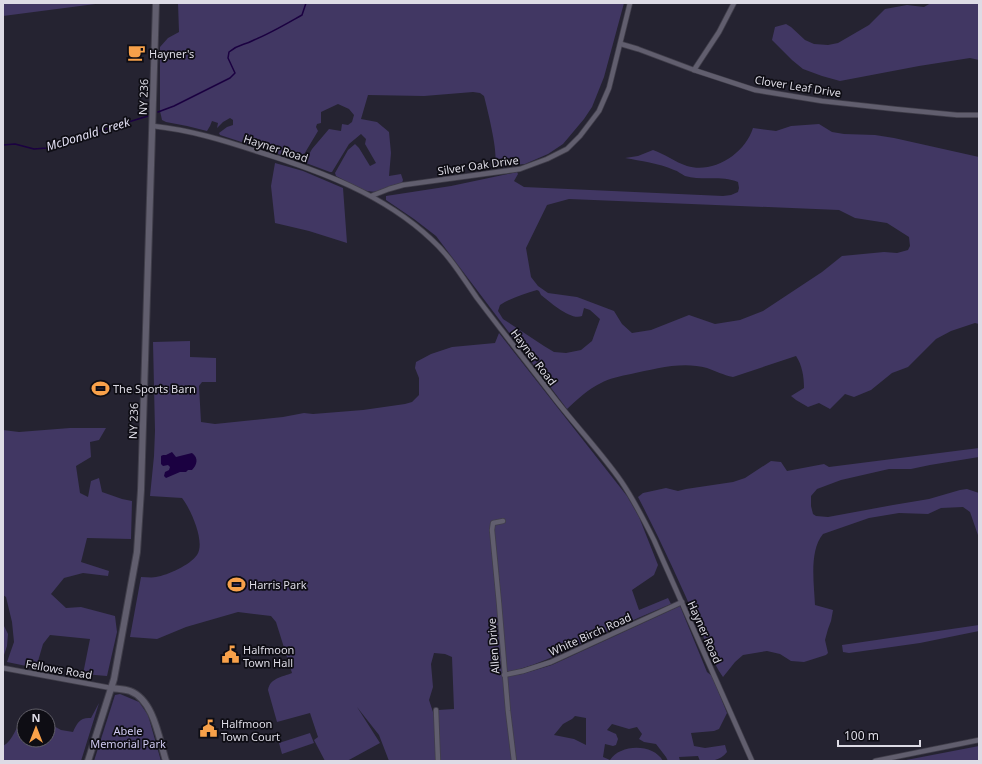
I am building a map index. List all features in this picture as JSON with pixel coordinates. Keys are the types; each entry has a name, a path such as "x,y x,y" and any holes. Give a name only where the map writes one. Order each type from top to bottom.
{"main road":[{"name":"NY 236","path":"88,761 111,688 126,617 137,552 142,490 156,3"},
{"path":"111,688 130,692 144,701 151,713 166,761"}],"street":[{"name":"Silver Oak Drive","path":"371,196 403,185 520,169 547,159 567,149 580,136 599,111 609,88 630,3"},
{"path":"694,70 719,32 734,3"},
{"name":"Clover Leaf Drive","path":"620,44 756,90 822,101 930,113 979,115"},
{"name":"Hayner Road","path":"153,126 177,129 204,135 294,163 334,178 371,196 416,226 445,253 478,299 620,480 638,507 682,602 752,761"},
{"name":"Allen Drive","path":"503,520 493,523 492,530 504,675 514,761"},
{"name":"White Birch Road","path":"504,675 523,671 551,662 682,602"},
{"name":"Fellows Road","path":"3,668 111,688"},
{"path":"436,710 438,761"},
{"path":"875,761 979,740"}],"green space":[{"path":"3,3 103,3 3,16"},
{"path":"178,3 624,3 604,77 592,107 563,144 548,154 525,164 491,167 496,156 494,139 484,96 480,93 473,92 424,96 368,95 361,119 377,122 389,132 391,153 389,176 401,174 403,180 402,183 373,192 357,187 336,176 335,173 348,150 355,144 370,166 376,163 365,144 366,139 361,134 349,144 332,172 306,163 312,149 329,129 341,131 342,124 348,125 352,122 354,115 349,109 338,104 321,112 321,123 317,124 316,127 318,131 300,161 220,135 219,133 227,127 233,125 233,120 230,118 217,128 218,123 212,121 207,131 162,120 160,111 160,47 168,38 179,32"},
{"path":"931,3 979,3 979,60 970,58 840,81 803,69 772,40 775,27 786,24 805,40 814,44 828,45 838,43 869,25 885,9 907,5 924,7"},
{"path":"819,124 832,132 894,138 979,157 979,324 975,323 951,331 936,339 908,367 892,373 871,390 854,397 845,394 830,409 819,403 808,407 791,396 804,388 804,379 800,363 796,356 733,377 707,368 688,365 659,368 619,376 604,381 592,388 567,409 436,236 386,200 386,196 451,186 517,172 518,174 514,181 524,187 723,196 731,195 738,192 738,182 725,179 685,176 677,171 650,162 625,158 638,156 653,150 687,166 697,168 707,167 727,160 735,154 743,146 753,128 776,131 791,126","holes":["569,199 839,210 855,218 887,223 909,237 910,246 908,250 897,253 884,252 842,256 822,272 763,311 740,320 715,324 689,315 651,330 632,333 622,324 614,311 577,297 548,293 538,286 531,277 526,248 547,205","537,290 550,302 572,316 582,316 584,308 590,310 600,319 592,341 581,350 566,353 554,352 503,319 498,311 500,305 513,298"]},
{"path":"275,163 303,171 343,188 347,243 309,231 275,223 271,186"},
{"path":"499,333 627,496 639,517 658,565 654,575 632,590 639,610 668,598 671,604 545,660 507,672 508,676 522,674 552,665 680,606 707,672 712,676 727,713 719,729 714,731 691,733 694,746 705,748 725,745 727,752 718,759 712,761 700,761 698,756 679,757 680,761 668,761 656,744 644,742 639,739 642,734 637,727 629,729 612,724 607,730 616,734 618,739 616,745 613,746 605,744 603,757 610,760 621,751 636,748 652,751 663,761 440,761 438,710 454,709 452,657 445,654 434,653 431,664 433,687 429,700 434,715 436,761 389,761 379,735 357,707 380,743 347,761 325,761 314,740 318,737 310,713 277,722 268,690 269,686 277,678 292,673 276,622 271,616 238,612 186,627 157,639 130,637 141,577 156,577 178,569 194,559 197,555 200,542 193,517 182,498 150,496 155,431 153,342 190,341 190,357 216,358 216,382 202,382 199,386 201,422 215,424 283,417 304,413 313,414 363,410 412,402 419,395 419,378 415,368 416,362 431,354 452,347 495,343","holes":["575,716 586,718 586,745 574,739 554,735 563,724"]},
{"path":"70,428 106,428 99,440 90,442 91,457 76,466 80,493 88,497 91,481 99,478 102,492 132,501 131,539 87,538 81,562 109,571 108,576 83,573 64,578 51,594 66,608 81,607 115,616 117,632 107,676 83,674 90,639 50,635 43,644 36,668 7,662 14,642 12,622 6,597 3,595 3,430 19,432"},
{"path":"979,448 979,457 911,469 889,469 841,480 817,489 811,496 813,514 816,516 828,517 929,499 967,489 979,493 979,538 970,512 963,507 941,508 928,514 899,513 869,518 823,534 816,549 813,577 815,605 833,610 825,640 828,653 804,662 791,661 780,654 767,651 743,655 735,662 723,677 712,658 676,576 638,497 643,493 666,488 678,491 733,482 745,478 771,461 781,462 787,471 824,464 829,467"},
{"path":"3,624 8,634 7,646 3,658"},
{"path":"979,625 979,631 920,643 849,653 843,652 842,645"},
{"name":"Abele Memorial Park","path":"120,694 139,702 148,715 161,761 94,761 115,695"},
{"path":"99,703 81,761 3,761 3,746 10,740 16,729 16,748 56,748 56,727 61,730 73,732 79,721 84,718 91,718"},
{"path":"310,733 314,743 282,754 279,743"},
{"path":"979,746 979,761 901,761"}],"shaded area":[{"path":"172,452 176,457 192,453 196,457 196,464 194,468 192,470 180,472 166,478 164,476 165,472 169,470 170,467 168,465 163,466 161,464 161,456"}],"waterway":[{"name":"McDonald Creek","path":"158,112 174,106 230,78 235,73 228,58 229,52 236,47 250,42 302,15 306,3"},
{"name":"McDonald Creek","path":"3,145 15,144 34,149 47,148 68,138 86,135 148,116"}],"place":[{"name":"Hayner's","path":"136,53"},
{"name":"The Sports Barn","path":"100,388"},
{"name":"Harris Park","path":"236,584"},
{"name":"Halfmoon Town Hall","path":"230,655"},
{"name":"Halfmoon Town Court","path":"208,729"}]}
